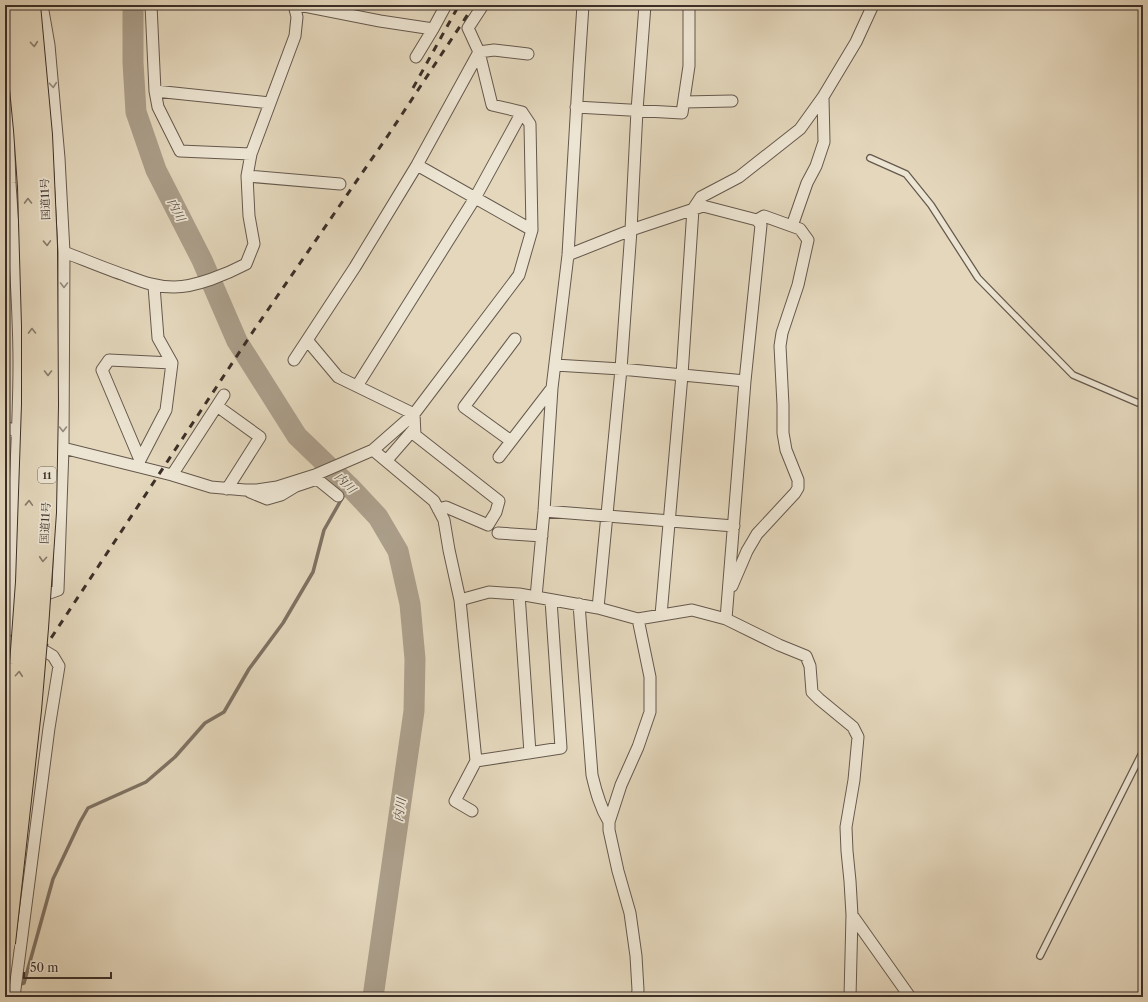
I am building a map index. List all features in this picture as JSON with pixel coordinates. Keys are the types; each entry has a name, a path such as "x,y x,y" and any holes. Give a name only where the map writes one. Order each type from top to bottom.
{"highway":[{"name":"国道11号","path":"5,810 20,664 26,582 32,404 32,326 28,187 12,5"},
{"name":"国道11号","path":"5,943 32,702 46,512 48,405 47,246 42,135 30,5"}],"street":[{"path":"11,607 58,590 63,448 64,252 59,158 49,45 42,5"},
{"path":"151,5 155,91 158,107 180,151 251,154"},
{"path":"64,252 154,286 175,287 196,284 230,272 246,264 254,244 249,216 247,176 251,154 295,36 297,17 294,5"},
{"path":"299,5 380,21 433,29"},
{"path":"416,57 446,5"},
{"path":"63,448 139,463 211,487 257,490 277,487 315,475 374,450 414,414 519,275 532,230 530,124 522,112 492,105 479,52 468,28 483,5"},
{"path":"536,597 544,511 552,388 568,255 583,5"},
{"path":"598,608 621,369 645,5"},
{"path":"576,107 682,113 689,66 689,5"},
{"path":"661,615 682,375 693,209 701,197 739,177 800,130 823,97 856,42 873,5"},
{"path":"5,47 10,182 9,233 19,363 18,432 11,607 7,629 53,656 59,666 49,728 14,997"},
{"path":"479,52 494,50 528,54"},
{"path":"294,360 355,267 417,165 479,52"},
{"path":"155,91 270,103"},
{"path":"792,226 807,183 816,166 824,142 823,97"},
{"path":"684,102 732,101"},
{"path":"356,386 475,198 522,112"},
{"path":"417,165 532,230"},
{"path":"247,176 340,184"},
{"path":"568,255 631,230 703,206 758,220 761,225 745,381 726,619"},
{"path":"728,596 747,551 757,534 798,488 798,480 786,450 783,434 780,346 782,333 798,285 808,240 800,229 764,216 758,220"},
{"path":"139,463 166,410 172,363 158,338 154,286"},
{"path":"511,441 464,407 515,339"},
{"path":"307,340 338,377 414,414"},
{"path":"139,463 102,370 110,360 172,363"},
{"path":"555,365 621,369 745,381"},
{"path":"499,457 552,388"},
{"path":"172,475 224,395"},
{"path":"217,406 260,437 227,488"},
{"path":"414,414 415,435 499,501 496,512 488,525 446,508 438,509"},
{"path":"5,427 18,432"},
{"path":"387,460 414,429"},
{"path":"374,450 434,501 444,520 460,600 476,760 455,801 472,811"},
{"path":"245,490 267,499 281,495 296,486 317,479 338,496"},
{"path":"544,511 734,526"},
{"path":"498,533 542,536"},
{"path":"460,600 489,592 519,594 579,604 638,619 692,610 726,619 779,645 806,656 810,666 812,692 853,727 858,737 854,780 846,827 852,915 850,997"},
{"path":"519,594 530,753"},
{"path":"476,760 561,748 551,600"},
{"path":"579,604 592,775 602,811 609,822"},
{"path":"637,997 636,956 630,913 609,830 609,822 621,785 638,747 650,712 650,677 638,619"},
{"path":"5,743 49,728"},
{"path":"852,915 910,997"}],"lane":[{"path":"870,158 906,174 931,205 978,278 1073,376 1143,405"},
{"path":"1040,956 1143,751"}],"waterway":[{"name":"内川","path":"133,5 133,62 136,112 156,170 202,260 237,341 297,436 349,486 378,517 398,551 410,604 415,659 414,711 373,997"},
{"path":"5,989 24,983 53,879 88,808 146,782 175,757 205,723 224,712 249,669 283,623 313,572 324,530 349,486"}],"railway":[{"path":"413,88 459,5"},
{"path":"5,708 254,330 389,134 474,5"}]}
